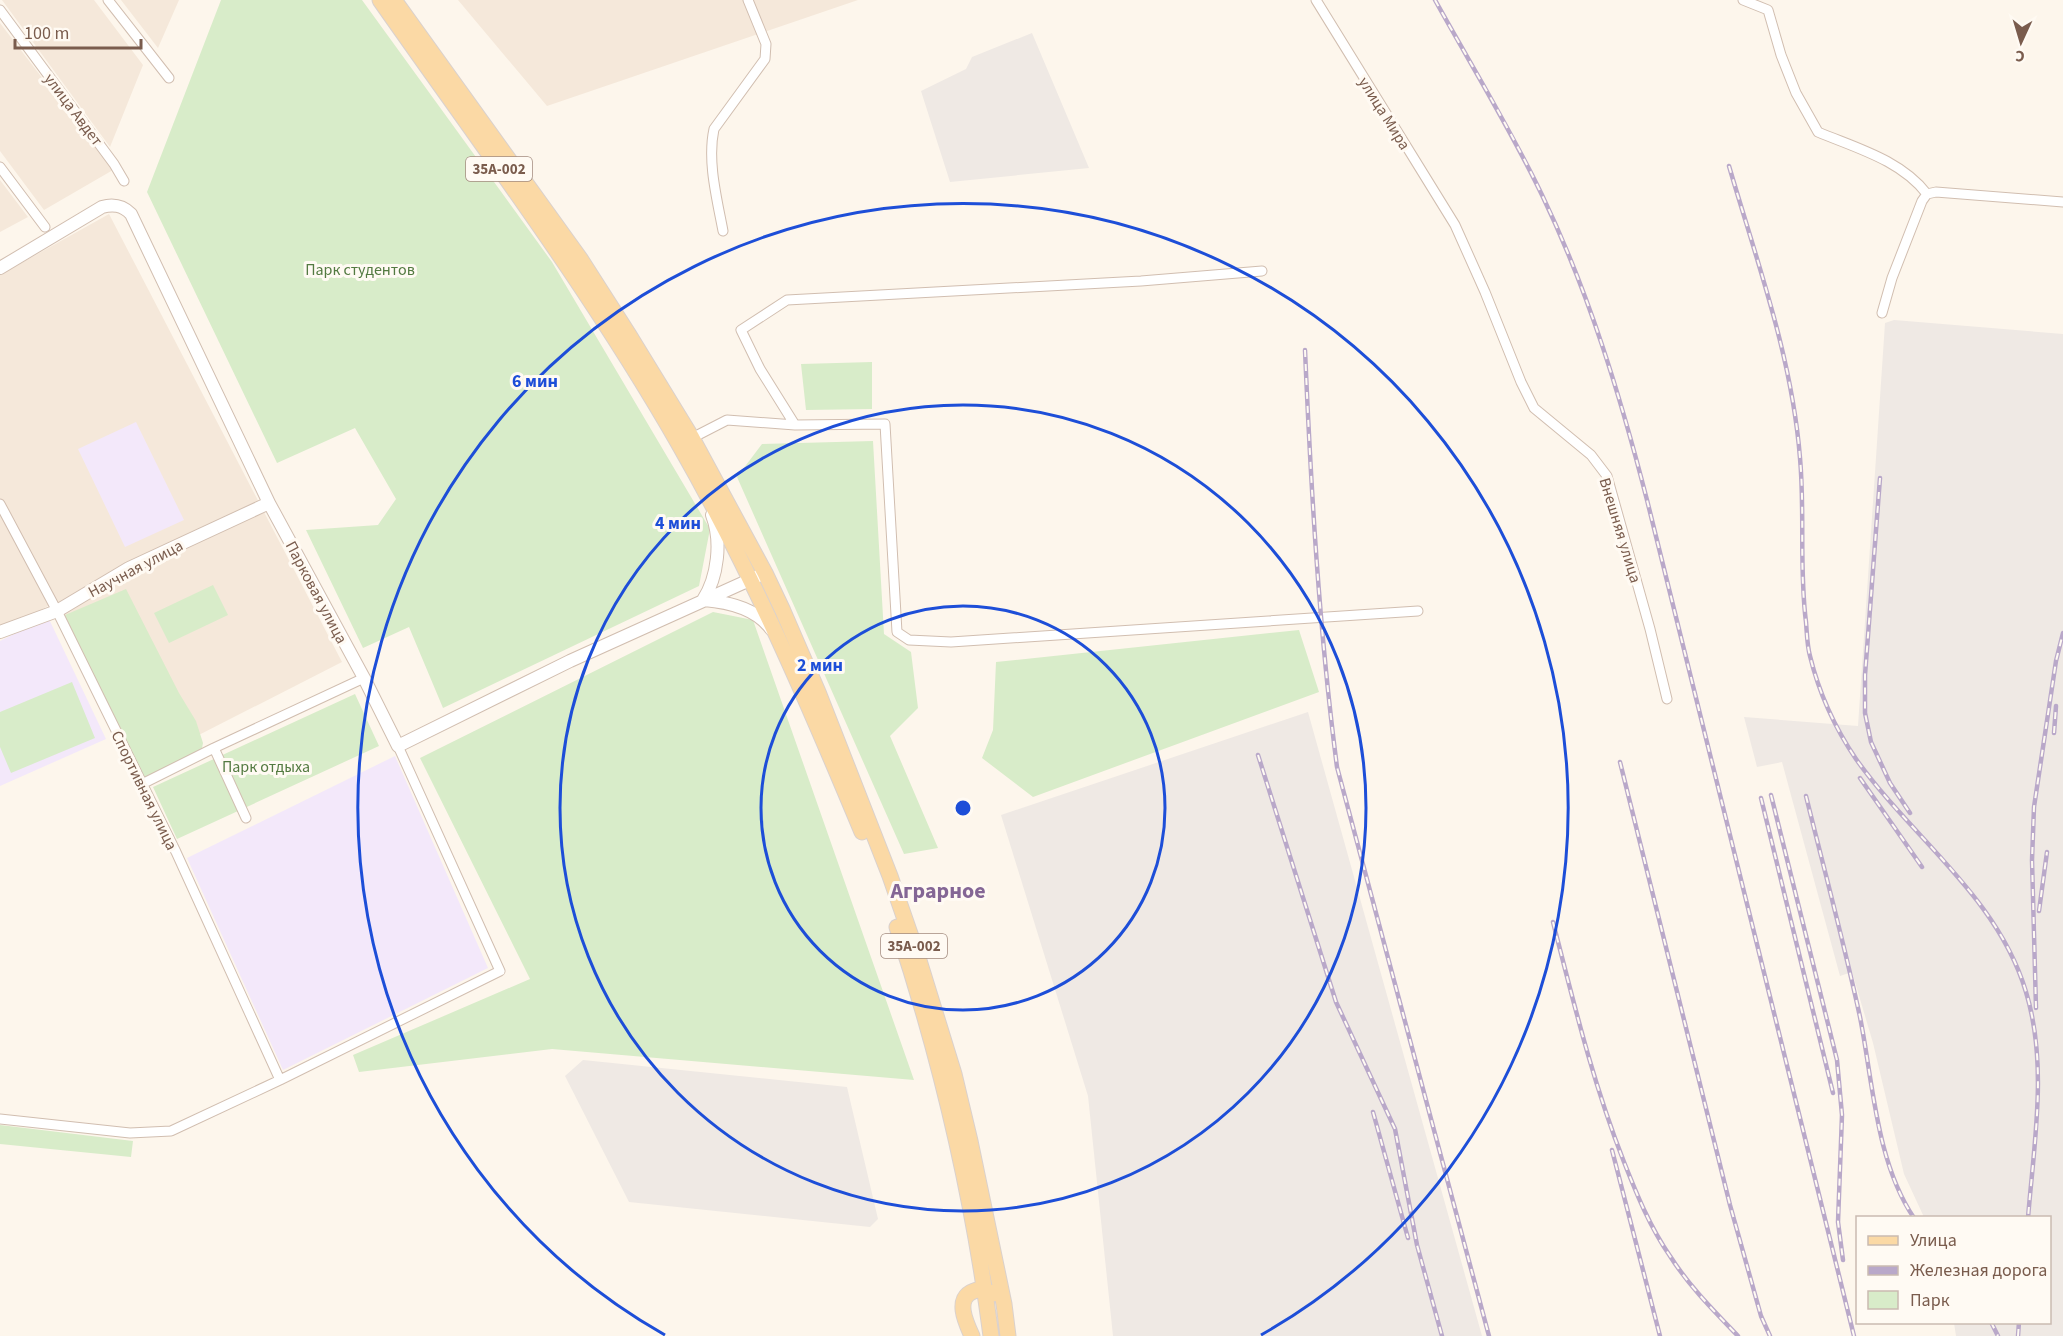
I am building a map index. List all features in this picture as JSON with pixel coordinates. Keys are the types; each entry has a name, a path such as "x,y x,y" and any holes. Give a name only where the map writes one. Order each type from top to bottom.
{"main road":[{"name":"35А-002","path":"380,0 530,212 616,339 758,576 783,646 881,878 907,958 941,1076 967,1189 991,1336"},
{"name":"35А-002","path":"394,0 581,260 692,438 758,576 818,692 890,876 954,1074 1004,1305 1008,1336"},
{"path":"972,1336 964,1319 964,1301 970,1292 985,1290 996,1296 1004,1305"}],"street":[{"path":"108,0 170,78"},
{"path":"723,231 712,148 714,129 765,59 767,49 748,0"},
{"name":"улица Мира","path":"1316,0 1455,225"},
{"path":"1743,0 1767,10 1796,93 1818,132 1869,151 1917,181 1928,194"},
{"name":"улица Авдет","path":"0,10 114,164 124,181"},
{"path":"0,167 45,227"},
{"path":"1882,313 1892,278 1922,201 1928,194 1936,192 2063,202"},
{"name":"Парковая улица","path":"0,268 102,207 115,205 131,214 269,503 364,678 398,746 500,971 280,1080"},
{"name":"Внешняя улица","path":"1455,225 1534,408 1590,455 1607,476 1667,699"},
{"path":"795,425 760,369 741,330 787,300 1262,272"},
{"path":"692,438 727,420 795,425 885,424 897,632 909,640 951,642 1418,611"},
{"path":"703,600 714,573 717,538 715,523 704,488"},
{"name":"Научная улица","path":"0,632 57,611 129,568 269,503"},
{"name":"Спортивная улица","path":"0,504 57,611 176,852 280,1080"},
{"path":"398,746 570,661 758,576"},
{"path":"703,600 725,602 756,615 766,622 783,646"},
{"path":"142,784 364,678"},
{"path":"214,748 246,818"},
{"path":"0,1119 129,1133 171,1131 280,1080"}],"shaded area":[{"path":"2,0 94,0 143,65 110,147"},
{"path":"121,0 179,0 158,48"},
{"path":"458,0 858,0 547,106"},
{"path":"0,23 113,170 44,210 0,151"},
{"path":"1032,33 1089,168 950,182 921,91 966,69 972,57"},
{"path":"0,180 28,217 0,232"},
{"path":"109,214 342,662 144,763 55,602 0,633 0,275"},
{"path":"1894,320 2063,334 2063,1336 1956,1336 1954,1324 2051,1324 2051,1216 1923,1216 1904,1174 1873,1043 1852,972 1840,976 1782,762 1757,767 1744,717 1858,726 1885,323"},
{"path":"136,422 184,520 125,547 78,449"},
{"path":"48,617 106,739 0,786 0,641"},
{"path":"1308,712 1482,1336 1113,1336 1088,1096 1001,815"},
{"path":"395,756 488,968 283,1070 187,858"},
{"path":"583,1060 847,1087 878,1219 870,1227 629,1202 565,1076"}],"green space":[{"name":"Парк студентов","path":"221,0 362,0 552,262 710,529 699,586 443,708 409,627 363,648 306,530 378,525 396,499 355,428 277,463 147,192"},
{"path":"872,362 872,409 806,410 801,364"},
{"path":"873,441 884,634 911,652 918,708 890,736 938,848 904,854 737,477 762,444"},
{"path":"213,585 228,615 169,643 154,613"},
{"path":"126,589 179,693 196,721 203,743 202,748 142,784 65,615"},
{"path":"713,612 753,620 914,1080 552,1049 359,1072 353,1055 530,979 420,758"},
{"path":"1299,630 1319,692 1033,797 982,758 993,730 996,662"},
{"path":"72,682 95,738 11,773 0,747 0,712"},
{"name":"Парк отдыха","path":"355,694 379,746 177,839 153,787"},
{"path":"0,1125 133,1141 131,1157 0,1144"}],"railway":[{"path":"1435,0 1504,121 1542,195 1589,307 1614,383 1647,500 1854,1336"},
{"path":"1729,166 1772,310 1796,420 1800,458 1807,639 1823,697 1841,735 1856,759 1878,788 1951,869 1995,926 2013,958 2026,992 2033,1019 2038,1075 2036,1133 2028,1216"},
{"path":"1305,350 1316,559 1337,767 1489,1336"},
{"path":"1880,478 1865,675 1865,713 1871,742 1890,783 1910,813"},
{"path":"2036,1008 2032,860 2034,807 2056,661 2063,633"},
{"path":"2054,733 2056,706"},
{"path":"1258,755 1336,1002 1395,1129 1417,1245 1442,1336"},
{"path":"1620,762 1730,1205 1761,1316 1770,1336"},
{"path":"1860,778 1922,867"},
{"path":"1771,795 1837,1060 1842,1115 1838,1222 1843,1260"},
{"path":"1806,796 1860,1017 1884,1147 1901,1196 1913,1216"},
{"path":"1761,798 1833,1093"},
{"path":"2039,911 2047,852"},
{"path":"1553,922 1593,1073 1639,1199 1656,1234 1677,1267 1702,1298 1738,1336"},
{"path":"1373,1112 1408,1238"},
{"path":"1612,1150 1660,1336"},
{"path":"1992,1324 1998,1336"},
{"path":"2018,1336 2019,1324"}],"district":[{"name":"Аграрное","path":"938,890"}]}
